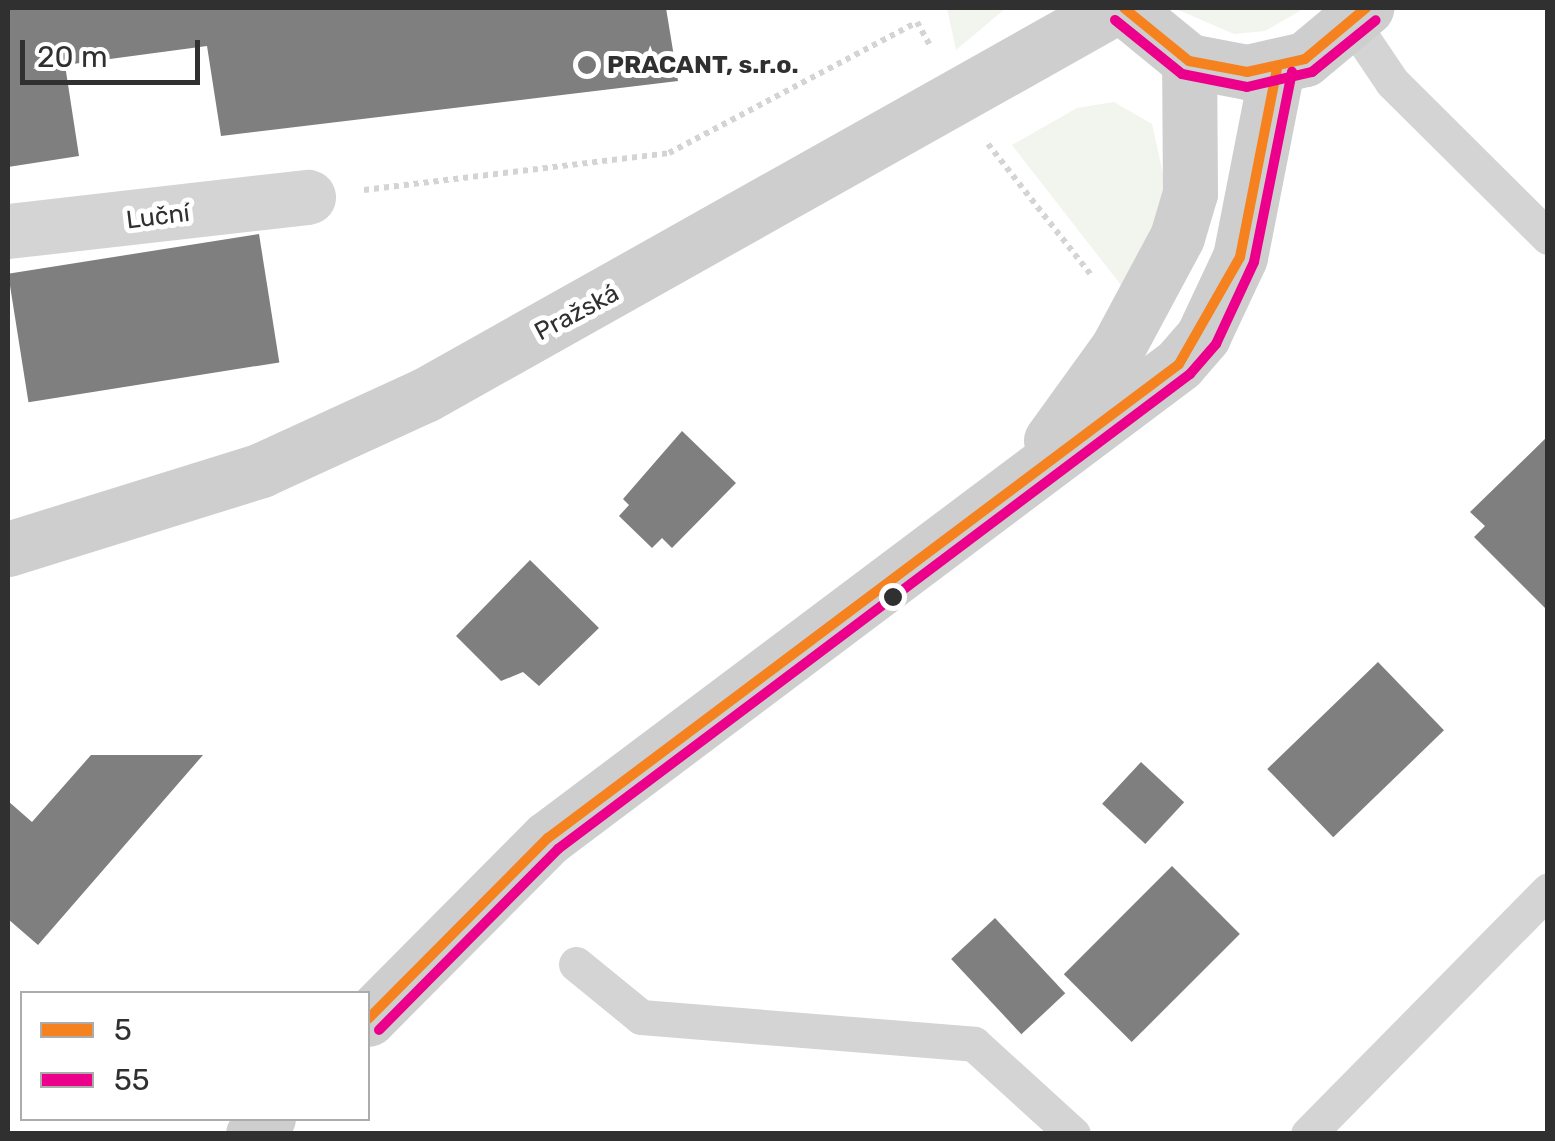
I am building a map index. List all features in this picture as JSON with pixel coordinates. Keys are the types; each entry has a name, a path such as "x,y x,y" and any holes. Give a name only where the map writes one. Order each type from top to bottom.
{"street":[{"name":"Pražská","path":"8,549 261,470 425,395 960,100 1114,8"},
{"path":"1124,8 1189,60 1276,68 1360,16"},
{"path":"990,503 1088,394 1134,319 1190,193 1189,60"},
{"path":"370,1017 548,838 990,503 1150,388 1203,336 1240,257 1276,68"},
{"name":"Luční","path":"8,231 308,197"}],"lane":[{"path":"1360,16 1392,82 1548,237"},
{"path":"1308,1134 1548,891"},
{"path":"576,964 641,1017 974,1044 1073,1134"}],"path":[{"path":"308,197 670,153 917,22 960,100 1018,191 1134,319"}],"shaded area":[{"path":"947,8 1006,8 956,50"},
{"path":"1174,8 1305,8 1265,31 1234,34"},
{"path":"1114,102 1152,124 1165,183 1156,225 1124,289 1012,145 1077,108"}],"building":[{"path":"8,8 666,8 678,81 221,136 207,46 65,65 79,156 8,167"},
{"path":"259,234 279,362 28,402 8,274"},
{"path":"682,431 736,483 672,548 662,538 652,548 619,516 629,505 623,499"},
{"path":"1548,436 1548,611 1474,537 1485,526 1470,512"},
{"path":"530,560 599,628 539,686 523,672 501,681 456,636"},
{"path":"1378,662 1444,730 1333,837 1267,769"},
{"path":"91,755 203,755 38,945 8,919 8,801 32,822"},
{"path":"1141,762 1184,802 1145,844 1102,804"},
{"path":"1172,866 1240,934 1132,1042 1064,974"},
{"path":"995,918 1065,993 1021,1034 951,959"}],"transit line":[{"name":"5","path":"1124,8 1189,61 1247,72 1305,59 1366,8"},
{"name":"55","path":"1115,20 1182,74 1247,87 1312,72 1376,20"},
{"name":"5","path":"370,1017 548,838 1179,364 1240,257 1277,69"},
{"name":"55","path":"379,1030 558,849 1190,374 1216,344 1254,262 1292,72"}],"place":[{"name":"PRACANT, s.r.o.","path":"587,65"}]}
